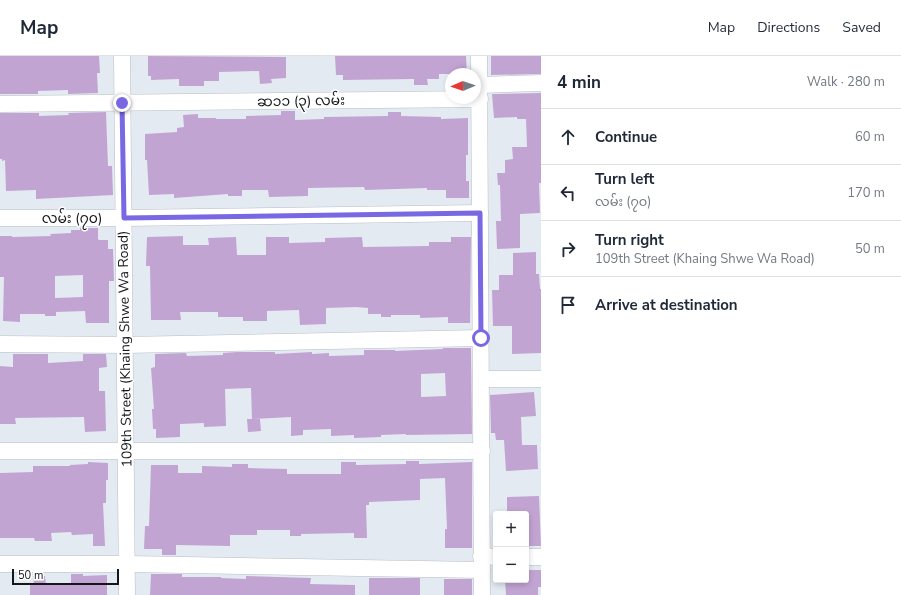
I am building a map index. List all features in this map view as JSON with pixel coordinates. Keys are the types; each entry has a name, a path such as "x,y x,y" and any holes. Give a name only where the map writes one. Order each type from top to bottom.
{"street":[{"name":"109th Street (Khaing Shwe Wa Road)","path":"122,56 127,595"},
{"path":"479,56 479,68"},
{"name":"ဆ၁၁ (၃) လမ်း","path":"481,92 541,83"},
{"name":"ဆ၁၁ (၃) လမ်း","path":"0,104 122,103 445,93"},
{"path":"480,104 482,451 486,561 482,595"},
{"name":"လမ်း (၇၀)","path":"0,218 124,218 480,213"},
{"path":"0,344 125,345 481,338"},
{"path":"482,379 541,379"},
{"path":"0,450 482,451"},
{"path":"529,557 541,557"},
{"path":"0,564 486,561"}],"building":[{"path":"0,56 99,56 100,73 97,73 98,93 68,94 68,90 38,91 38,94 0,94"},
{"path":"148,56 286,57 286,78 271,79 272,83 260,84 259,71 219,72 219,81 204,81 204,86 179,86 179,79 151,80 151,76 148,76"},
{"path":"335,56 466,56 467,68 445,68 445,74 439,74 439,79 427,79 428,85 414,85 414,79 343,80 343,75 336,75"},
{"path":"491,56 541,56 541,74 491,75"},
{"path":"541,93 541,183 539,183 540,213 520,214 520,248 497,249 496,221 501,221 500,185 498,185 497,173 505,173 505,160 513,159 512,147 527,147 526,119 517,119 517,117 494,118 492,94"},
{"path":"281,111 295,111 295,120 324,119 324,117 388,116 388,112 401,112 401,116 441,117 441,119 468,118 466,181 469,181 469,198 446,198 446,190 427,190 427,188 365,190 364,187 308,188 308,196 269,197 268,190 242,190 242,196 228,196 228,194 174,198 174,194 149,195 147,160 145,160 145,134 177,132 177,128 184,127 183,115 198,114 198,118 246,119 246,116 281,115"},
{"path":"106,112 108,166 112,166 113,195 36,199 36,190 6,191 5,160 2,161 2,159 0,159 0,113 39,113 39,116 69,115 68,113"},
{"path":"80,228 98,228 98,239 108,240 108,249 113,249 114,281 109,281 109,323 86,323 85,311 56,312 56,316 45,316 45,314 20,314 20,322 3,321 4,277 0,277 0,236 51,236 50,234 71,233 71,230 80,230","holes":["83,275 83,297 55,298 55,276"]},
{"path":"183,236 183,245 209,245 208,238 236,237 237,255 266,255 266,237 289,237 289,243 325,242 325,238 362,237 363,247 429,246 429,242 451,242 451,237 471,237 470,323 448,323 448,317 420,318 420,315 391,315 391,317 381,317 381,314 368,314 368,308 356,307 326,308 326,324 300,325 299,310 267,311 267,321 243,321 243,317 218,317 218,312 180,312 181,320 151,320 150,266 146,266 147,237"},
{"path":"536,252 536,274 539,274 541,289 541,353 512,354 512,326 493,326 492,290 499,290 499,275 513,275 513,253"},
{"path":"471,348 472,434 406,434 354,438 354,435 331,436 331,429 303,430 303,435 291,436 291,417 252,419 251,388 225,389 226,426 204,427 204,423 180,424 180,437 156,438 156,429 153,429 152,409 154,409 151,368 155,367 155,354 186,353 187,356 223,355 223,353 237,352 275,352 275,354 312,352 312,354 329,353 329,356 364,355 364,350 395,351","holes":["445,373 446,396 421,397 421,374"]},
{"path":"13,354 48,354 48,363 83,361 83,354 106,354 107,367 99,368 99,391 105,391 106,431 85,432 84,417 15,418 16,424 0,424 0,366 13,367"},
{"path":"534,392 536,416 521,417 522,445 537,445 538,469 506,471 504,440 496,440 495,433 491,433 490,395"},
{"path":"247,419 260,419 261,431 248,432"},
{"path":"406,461 419,461 419,464 472,462 472,548 445,548 445,529 447,529 445,478 420,479 420,500 369,502 369,505 366,505 367,538 354,538 354,533 301,534 301,536 290,536 290,530 257,530 257,535 230,535 230,546 176,545 176,555 162,555 162,549 144,549 145,526 149,526 151,465 178,465 178,473 202,473 202,466 232,467 232,464 248,464 248,468 287,469 287,474 341,474 341,462 356,462 356,465 406,464"},
{"path":"88,462 108,463 106,503 103,503 105,546 93,546 93,534 72,535 71,532 51,533 52,541 35,541 34,538 0,538 0,473 33,472 33,466 70,466 88,464"},
{"path":"539,496 541,546 529,546 529,511 507,511 507,497"},
{"path":"529,570 541,570 541,587 538,587 538,595 506,595 505,583 529,583"},
{"path":"71,574 83,574 83,576 107,575 107,595 30,595 30,585 34,585 33,576 45,576 46,585 71,584"},
{"path":"151,574 182,574 182,577 221,577 246,579 246,576 311,578 310,584 355,585 355,595 150,595"},
{"path":"369,578 420,578 420,595 369,595"},
{"path":"444,579 472,579 472,595 444,595"}],"route":[{"path":"122,103 124,218 480,213 481,338"}]}
